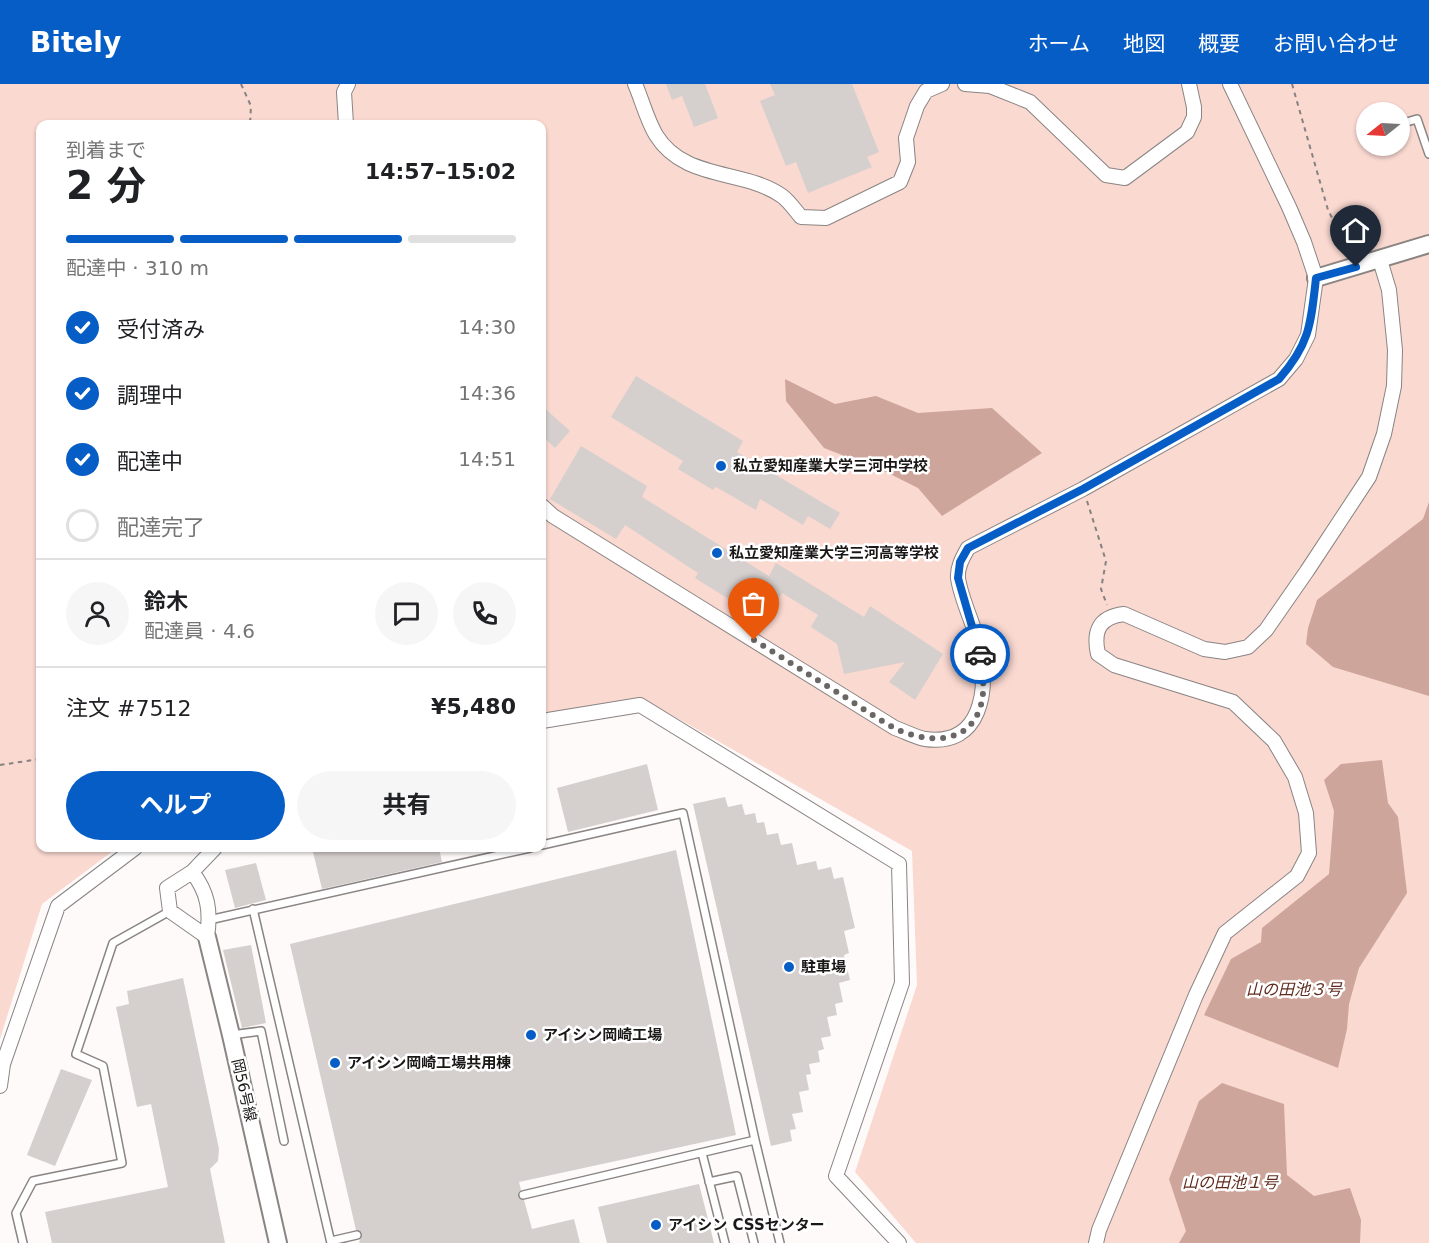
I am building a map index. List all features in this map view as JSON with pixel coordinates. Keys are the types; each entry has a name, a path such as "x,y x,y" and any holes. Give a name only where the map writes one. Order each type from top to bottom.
{"street":[{"path":"346,120 344,92 348,84"},
{"path":"635,84 657,136 679,159 696,167 760,186 783,196 801,217 826,218 900,182 908,162 906,138 916,106 926,91 942,84"},
{"path":"965,84 990,86 1030,102 1106,175 1125,178 1187,132 1194,117 1189,84"},
{"path":"546,510 895,728 924,739 944,739 960,733 971,724 980,708 984,686 980,649 958,578 960,562 968,548 1083,489 1279,379 1296,359 1308,334 1316,278 1296,224 1230,84"},
{"path":"1316,278 1429,244"},
{"path":"1096,1243 1099,1230 1191,1005 1225,933 1297,876 1309,853 1306,813 1295,777 1274,741 1233,702 1114,665 1098,654 1095,640 1100,625 1110,616 1124,614 1204,649 1224,652 1248,647 1266,630 1369,477 1384,434 1394,386 1395,350 1389,290 1380,260"},
{"path":"546,720 640,705 899,864 902,983 836,1176 898,1243"},
{"path":"0,1086 3,1064 58,906 130,852"},
{"path":"192,872 203,886 209,920 207,937 170,911 167,888 192,872 211,852"},
{"name":"岡56号線","path":"207,937 278,1243"}],"lane":[{"path":"1410,121 1417,119 1429,154"},
{"path":"546,844 683,813 780,1243"},
{"path":"209,920 512,852"},
{"path":"253,909 331,1242 357,1235"},
{"path":"23,1243 16,1213 33,1181 122,1163 103,1066 76,1054 113,943 170,911"},
{"path":"231,1035 261,1031 284,1142"},
{"path":"523,1195 755,1140"},
{"path":"702,1152 725,1243"},
{"path":"709,1182 737,1176 754,1243"}],"path":[{"path":"241,84 251,106 250,120"},
{"path":"1292,84 1328,210 1356,267"},
{"path":"1083,489 1106,561 1101,589 1110,616"},
{"path":"0,765 36,760"}],"shaded area":[{"path":"0,84 1429,84 1429,1243 916,1243 855,1172 917,985 912,851 640,697 546,715 546,120 36,120 36,852 112,852 42,904 0,1039"}],"water":[{"path":"785,379 835,404 876,396 918,413 992,408 1042,453 942,516 918,488 886,472 824,448 786,401"},
{"path":"1429,502 1429,696 1333,667 1306,644 1308,628 1317,600 1423,519"},
{"name":"山の田池３号","path":"1382,760 1388,803 1398,817 1407,893 1359,968 1349,1004 1347,1029 1338,1068 1204,1015 1231,959 1261,942 1262,928 1329,874 1334,811 1324,780 1341,764"},
{"name":"山の田池１号","path":"1222,1083 1284,1104 1287,1175 1314,1196 1350,1188 1361,1220 1360,1243 1179,1243 1186,1231 1169,1179 1199,1101"}],"building":[{"path":"666,84 705,84 718,118 694,127 682,96 672,100"},
{"path":"770,84 852,84 879,152 867,157 872,167 808,193 796,162 786,166 760,101 775,95"},
{"path":"636,376 743,441 737,452 840,513 830,529 808,516 803,525 760,499 756,510 716,487 713,490 678,469 683,461 611,417"},
{"path":"546,410 570,431 555,448 546,440"},
{"path":"581,446 647,486 642,497 769,576 776,563 864,617 870,606 943,654 915,700 889,682 905,662 844,674 837,644 811,627 818,615 782,593 765,622 695,578 698,573 625,525 616,539 550,499"},
{"path":"647,764 658,810 568,832 557,788"},
{"name":"駐車場","path":"725,797 728,807 742,804 745,815 755,813 757,823 764,822 767,835 778,833 781,845 792,843 797,865 816,861 818,870 831,867 834,879 843,877 855,928 844,931 849,953 844,955 850,980 839,983 843,1002 835,1004 837,1015 827,1017 831,1036 821,1038 824,1049 818,1051 820,1062 809,1064 811,1074 806,1075 809,1090 799,1092 803,1112 792,1114 796,1129 790,1130 792,1141 771,1146 693,804"},
{"name":"アイシン岡崎工場","path":"676,850 736,1135 519,1182 521,1190 518,1197 524,1200 532,1229 574,1219 580,1243 359,1243 362,1233 356,1230 290,944"},
{"path":"313,852 440,852 442,862 322,889"},
{"path":"256,863 266,900 235,908 225,870"},
{"path":"251,945 266,1023 242,1028 223,950"},
{"path":"183,978 219,1149 218,1161 210,1169 225,1243 52,1243 45,1212 168,1187 151,1104 137,1107 116,1007 129,1004 127,991"},
{"path":"61,1069 92,1080 55,1166 27,1155"},
{"name":"アイシン CSSセンター","path":"699,1184 714,1243 607,1243 598,1207"}],"way so far":[{"path":"754,640 895,728 924,739 944,739 960,733 971,724 980,708 984,686 980,654"}],"place":[{"name":"私立愛知産業大学三河中学校","path":"721,466"},
{"name":"私立愛知産業大学三河高等学校","path":"717,553"},
{"name":"駐車場","path":"789,967"},
{"name":"アイシン岡崎工場","path":"531,1035"},
{"name":"アイシン岡崎工場共用棟","path":"335,1063"},
{"name":"アイシン CSSセンター","path":"656,1225"}],"route":[{"path":"980,654 958,578 960,562 968,548 1083,489 1279,379 1296,359 1308,334 1316,278 1356,267"}]}
